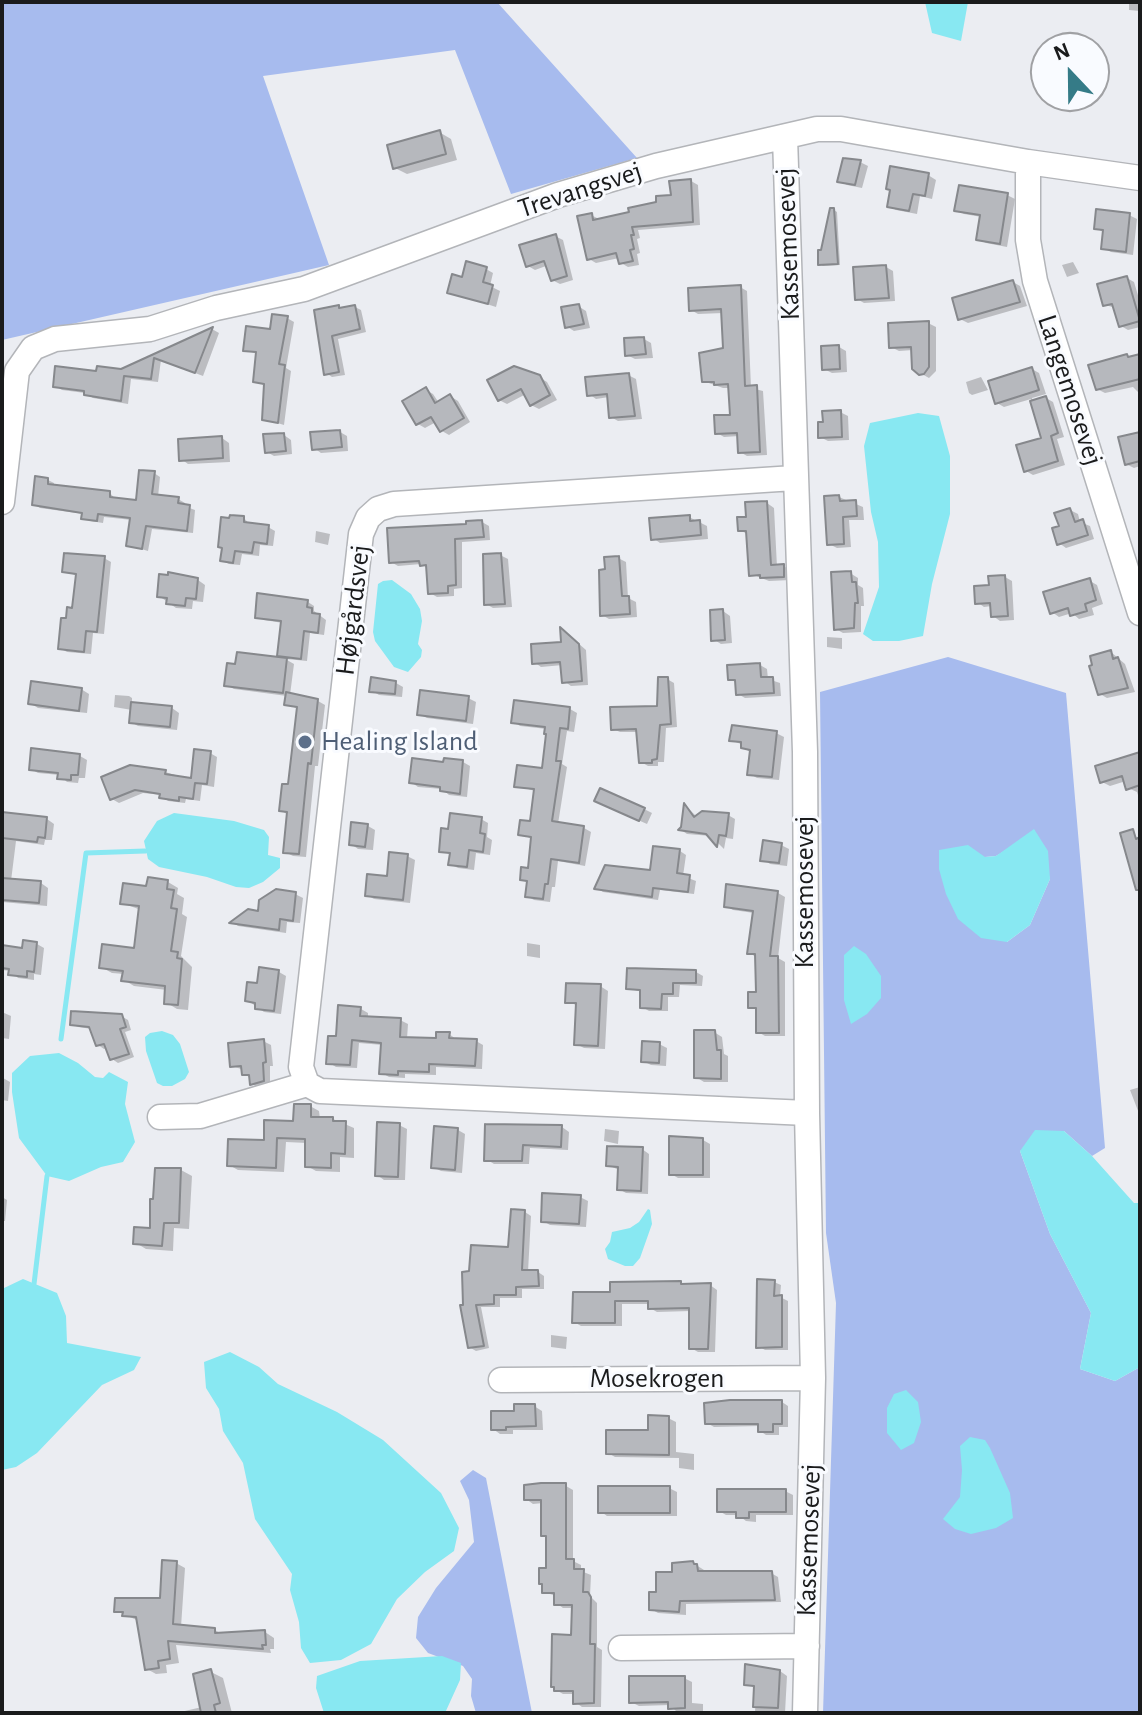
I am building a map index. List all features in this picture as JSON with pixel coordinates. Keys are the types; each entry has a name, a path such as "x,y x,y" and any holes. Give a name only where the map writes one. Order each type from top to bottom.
{"street":[{"name":"Trevangsvej","path":"2,502 17,371 33,348 55,339 150,329 216,308 304,289 558,195 656,166 817,129 841,129 1140,178"},
{"name":"Kassemosevej","path":"785,137 805,752 807,1113 813,1378 805,1713"},
{"name":"Langemosevej","path":"1028,162 1028,240 1035,281 1140,613"},
{"name":"Højgårdsvej","path":"307,1084 301,1067 361,534 368,518 378,509 394,504 794,478"},
{"path":"160,1117 200,1116 307,1084 320,1091 807,1113"},
{"name":"Mosekrogen","path":"501,1380 813,1378"},
{"name":"Kassemosevej","path":"621,1648 807,1646"}],"shaded area":[{"path":"2,2 497,2 637,158 511,194 455,50 263,76 329,265 2,340"},
{"path":"925,2 968,2 961,41 932,33"},
{"path":"918,413 939,416 950,456 950,514 932,584 923,636 899,641 873,641 863,634 879,587 878,542 871,512 864,446 870,423"},
{"path":"392,580 411,594 420,609 422,621 418,644 422,650 421,657 408,672 394,667 375,641 373,632 378,584"},
{"path":"948,657 1066,693 1105,1148 1092,1156 1064,1131 1020,1151 1050,1234 1091,1313 1080,1369 1115,1381 1140,1367 1140,1713 823,1713 836,1303 826,1233 820,692","holes":["1034,830 1050,879 1030,925 1007,942 985,857 996,856"]},
{"path":"174,813 234,821 264,830 269,837 268,855 280,858 280,868 263,882 249,888 159,867 148,859 144,841 157,821"},
{"path":"1034,829 1048,851 1050,879 1030,925 1007,942 981,938 958,919 946,894 939,869 939,850 968,845 985,857 996,856"},
{"path":"854,946 866,954 881,976 881,998 867,1014 851,1024 844,1000 844,955"},
{"path":"162,1031 173,1035 180,1044 189,1072 185,1079 172,1086 157,1083 146,1051 145,1037"},
{"path":"59,1053 95,1077 103,1078 109,1072 128,1082 125,1104 135,1142 123,1162 101,1167 69,1181 47,1176 19,1138 12,1092 12,1073 30,1056"},
{"path":"1035,1130 1064,1131 1092,1156 1134,1203 1140,1203 1140,1367 1115,1381 1080,1369 1091,1313 1050,1234 1020,1151"},
{"path":"648,1209 652,1224 640,1258 633,1266 608,1259 605,1249 612,1232 630,1228 639,1222"},
{"path":"23,1279 57,1293 66,1316 67,1343 141,1357 134,1370 102,1385 37,1453 16,1467 2,1470 2,1289"},
{"path":"230,1352 259,1367 278,1384 337,1412 383,1440 441,1493 459,1528 454,1551 425,1572 397,1599 371,1644 341,1660 310,1663 301,1648 299,1622 290,1590 292,1574 255,1519 243,1463 223,1431 219,1409 206,1388 204,1362"},
{"path":"906,1390 918,1402 921,1422 914,1443 901,1450 887,1433 887,1408 894,1394"},
{"path":"970,1437 985,1440 990,1448 1010,1493 1013,1518 996,1528 971,1534 955,1529 943,1519 960,1497 960,1446"},
{"path":"473,1470 486,1478 532,1713 476,1713 471,1696 472,1679 463,1666 428,1653 416,1638 418,1617 436,1588 474,1542 469,1500 460,1481"},
{"path":"442,1656 461,1663 460,1680 445,1713 324,1713 316,1688 317,1676 360,1661"}],"building":[{"path":"440,130 446,154 393,169 387,145"},
{"path":"843,158 861,160 855,185 837,182"},
{"path":"890,166 929,173 925,196 913,194 909,211 887,207"},
{"path":"691,179 693,222 632,227 634,249 630,250 633,261 619,264 616,253 587,260 577,216 592,213 593,220 629,212 628,208 656,202 656,196 671,195 669,181"},
{"path":"959,185 1008,193 1000,244 976,240 980,215 954,211"},
{"path":"830,208 834,208 838,264 818,265 818,250 821,250"},
{"path":"1096,209 1130,213 1126,252 1101,249 1103,230 1094,229"},
{"path":"556,234 567,276 551,281 544,261 526,267 519,245"},
{"path":"466,261 487,267 483,282 493,285 488,304 447,293 452,274 462,277"},
{"path":"886,265 889,298 855,300 853,267"},
{"path":"1127,276 1140,321 1119,327 1112,304 1103,306 1097,284"},
{"path":"1013,280 1020,302 958,320 952,298"},
{"path":"741,285 745,386 757,385 760,452 738,453 737,433 715,434 714,415 730,415 728,384 702,382 699,353 723,348 721,309 689,311 688,288"},
{"path":"579,304 584,324 565,328 561,307"},
{"path":"339,305 339,308 355,305 360,329 332,336 339,372 324,375 314,310"},
{"path":"272,314 288,316 279,364 285,365 278,423 262,420 264,384 253,382 256,352 243,351 246,326 270,329"},
{"path":"929,321 929,367 919,375 912,369 911,347 889,348 888,323"},
{"path":"213,327 195,373 154,358 151,379 124,376 121,401 53,387 55,366 96,371 97,366 121,369"},
{"path":"644,337 646,354 625,356 624,338"},
{"path":"839,345 840,369 822,370 821,346"},
{"path":"1127,354 1128,357 1140,354 1140,379 1096,390 1088,365"},
{"path":"514,366 540,375 550,395 530,406 521,389 498,401 487,380"},
{"path":"1032,367 1039,390 995,404 988,381"},
{"path":"629,373 635,416 609,418 607,394 587,396 585,377"},
{"path":"426,387 435,403 450,394 464,418 440,432 431,417 416,425 402,401"},
{"path":"1046,396 1058,433 1051,436 1058,461 1024,472 1016,445 1041,438 1030,401"},
{"path":"841,410 842,437 818,438 818,422 823,422 822,411"},
{"path":"340,430 342,447 312,450 310,432"},
{"path":"1140,432 1140,461 1125,465 1118,437"},
{"path":"284,433 286,451 265,453 263,434"},
{"path":"222,436 223,458 179,461 178,439"},
{"path":"139,470 155,471 152,494 179,497 178,503 190,505 187,531 146,526 142,549 126,546 130,518 98,514 97,521 81,519 82,513 32,505 35,476 48,478 48,484 110,491 110,497 136,500"},
{"path":"839,495 840,501 856,500 857,516 843,517 844,544 827,545 824,496"},
{"path":"767,501 771,565 784,564 784,577 749,576 746,531 738,531 737,517 746,517 745,502"},
{"path":"1070,508 1075,522 1083,519 1088,535 1057,545 1052,528 1059,526 1054,513"},
{"path":"230,515 244,516 244,522 269,525 267,544 254,542 252,553 235,551 233,563 220,561 222,548 218,547 221,517 229,518"},
{"path":"690,515 690,521 700,520 701,535 651,540 649,518"},
{"path":"482,520 484,537 455,539 456,585 448,586 448,593 428,594 426,565 420,566 419,561 389,563 387,528 466,524 466,521"},
{"path":"64,553 105,556 97,632 86,631 84,652 58,649 61,618 66,618 67,607 72,608 76,574 62,572"},
{"path":"501,553 505,604 484,605 483,554"},
{"path":"619,556 622,596 629,596 630,614 600,616 599,570 605,569 604,557"},
{"path":"851,571 852,582 856,582 858,603 855,603 854,628 834,630 831,572"},
{"path":"168,572 198,578 196,599 186,598 185,606 166,604 167,598 157,597 159,574 168,575"},
{"path":"1005,575 1008,616 991,617 990,603 975,604 974,586 989,585 988,576"},
{"path":"1090,578 1096,600 1085,604 1087,611 1070,616 1068,608 1050,614 1043,592"},
{"path":"257,593 308,600 307,607 312,608 312,613 320,614 318,633 304,631 301,659 277,656 281,621 255,618"},
{"path":"723,609 725,640 711,641 710,610"},
{"path":"560,627 579,644 582,681 562,683 560,662 532,664 531,644 561,642"},
{"path":"1111,650 1113,659 1118,657 1128,688 1098,695 1089,666 1092,665 1090,656"},
{"path":"237,652 287,658 283,693 224,686 227,663 235,664"},
{"path":"760,663 761,677 773,677 774,693 736,695 735,680 728,680 727,665"},
{"path":"371,677 396,681 395,694 369,692"},
{"path":"658,677 668,677 671,724 660,725 657,759 652,763 639,763 636,729 611,730 610,707 657,706"},
{"path":"31,681 82,688 79,711 28,704"},
{"path":"420,690 469,696 466,721 417,715"},
{"path":"286,692 318,699 299,854 283,853 287,812 279,811 282,784 288,784 297,707 284,705"},
{"path":"514,700 570,707 568,729 560,728 556,761 561,761 552,821 584,826 579,863 551,859 543,899 525,897 527,881 520,880 521,867 528,868 531,837 518,835 520,820 530,821 534,789 514,787 517,765 542,768 545,727 511,723"},
{"path":"131,702 172,706 170,727 129,723"},
{"path":"732,725 777,731 772,777 747,775 750,750 741,748 741,742 729,741"},
{"path":"31,748 80,754 78,775 71,775 71,780 57,779 58,773 29,770"},
{"path":"194,749 211,751 207,784 195,783 193,799 179,797 179,801 159,798 160,794 135,790 110,800 101,777 130,765 166,770 165,774 191,778"},
{"path":"1140,752 1140,785 1126,790 1122,776 1100,783 1095,766"},
{"path":"412,758 443,762 444,758 463,760 460,794 440,791 440,787 409,783"},
{"path":"600,788 645,808 639,821 594,801"},
{"path":"684,803 694,817 702,811 729,813 726,836 719,835 717,847 706,834 678,830"},
{"path":"2,812 47,817 45,838 38,837 37,842 2,838"},
{"path":"450,813 482,817 480,833 485,834 483,852 469,850 467,867 448,865 450,853 439,852 441,828 448,829"},
{"path":"351,822 368,824 365,847 349,845"},
{"path":"1133,829 1136,839 1140,837 1140,890 1136,890 1120,833"},
{"path":"763,840 782,843 779,863 760,861"},
{"path":"653,846 680,849 677,873 690,875 688,892 653,888 652,897 594,889 605,865 650,870"},
{"path":"389,852 408,854 403,900 365,896 367,874 387,876"},
{"path":"148,877 168,880 167,889 174,890 171,908 177,909 171,951 178,952 177,958 182,959 178,1005 164,1004 165,986 121,981 123,971 99,968 102,944 134,948 139,906 120,904 123,883 146,886"},
{"path":"2,878 41,881 39,903 2,900"},
{"path":"726,884 778,891 770,956 778,956 779,1033 756,1033 756,1008 748,1008 748,992 756,992 755,954 747,954 753,911 724,907"},
{"path":"276,889 296,892 293,921 280,919 279,930 229,923 248,909 258,911 259,900"},
{"path":"23,940 37,942 34,972 27,971 27,977 8,975 9,969 2,968 2,945 22,948"},
{"path":"259,967 279,970 274,1011 255,1009 255,1003 245,1001 247,982 257,983"},
{"path":"627,968 696,970 696,983 673,983 673,994 662,994 661,1009 640,1008 640,990 626,989"},
{"path":"566,983 601,984 598,1046 574,1045 576,1003 565,1003"},
{"path":"338,1005 361,1007 360,1016 401,1018 400,1037 436,1038 436,1032 450,1032 449,1038 477,1039 475,1066 429,1064 429,1072 379,1074 381,1043 352,1040 350,1065 326,1064 328,1036 336,1036"},
{"path":"71,1011 122,1014 126,1027 120,1029 129,1054 110,1060 104,1044 96,1046 89,1027 70,1025"},
{"path":"694,1030 715,1030 717,1050 721,1050 721,1079 694,1078"},
{"path":"264,1039 264,1081 250,1085 249,1075 242,1075 241,1066 230,1067 228,1043"},
{"path":"642,1041 660,1042 659,1063 641,1062"},
{"path":"294,1104 311,1104 311,1117 333,1117 333,1121 346,1121 345,1154 331,1153 331,1168 305,1167 305,1139 277,1138 276,1168 227,1166 228,1139 264,1140 264,1120 293,1121"},
{"path":"377,1122 400,1123 398,1177 375,1176"},
{"path":"485,1124 562,1125 561,1147 523,1145 522,1161 484,1161"},
{"path":"434,1126 458,1128 455,1170 431,1168"},
{"path":"669,1136 703,1138 703,1175 669,1175"},
{"path":"607,1146 643,1147 641,1191 617,1190 618,1167 606,1166"},
{"path":"155,1168 181,1168 179,1223 164,1223 162,1246 133,1244 134,1227 150,1228 150,1199 153,1199"},
{"path":"542,1193 581,1195 579,1224 541,1222"},
{"path":"511,1209 525,1210 522,1270 538,1270 539,1286 516,1287 516,1295 494,1295 494,1304 476,1305 484,1346 468,1348 460,1305 463,1305 462,1272 469,1271 471,1245 508,1247"},
{"path":"757,1279 775,1280 774,1296 782,1295 782,1347 756,1348"},
{"path":"681,1281 681,1284 711,1283 708,1349 689,1349 689,1308 648,1309 648,1301 615,1301 615,1323 572,1323 573,1292 610,1292 610,1282"},
{"path":"782,1400 782,1424 773,1424 773,1432 758,1432 758,1424 705,1424 704,1403"},
{"path":"514,1404 535,1404 536,1426 491,1430 491,1411 514,1411"},
{"path":"648,1415 669,1416 669,1455 606,1454 606,1430 648,1430"},
{"path":"566,1483 566,1559 574,1559 574,1569 584,1569 583,1592 588,1592 591,1597 590,1644 595,1644 594,1703 573,1704 573,1691 554,1691 551,1687 552,1634 571,1635 572,1605 554,1605 554,1593 542,1593 542,1584 539,1584 539,1568 546,1568 546,1536 541,1536 541,1500 524,1500 524,1485"},
{"path":"598,1486 670,1486 670,1513 598,1513"},
{"path":"717,1489 786,1489 786,1512 749,1512 749,1518 736,1518 736,1512 717,1512"},
{"path":"162,1560 177,1561 173,1624 215,1628 215,1633 265,1630 266,1645 262,1645 263,1649 168,1641 170,1659 158,1661 159,1668 145,1670 136,1617 114,1612 115,1598 160,1598"},
{"path":"693,1561 698,1571 772,1571 775,1600 680,1601 679,1612 649,1610 649,1592 656,1592 656,1572 672,1572 672,1563"},
{"path":"745,1664 780,1670 778,1708 753,1707 754,1686 744,1685"},
{"path":"211,1669 220,1703 214,1705 216,1713 201,1713 193,1674"},
{"path":"629,1676 685,1676 685,1708 668,1709 668,1702 629,1703"}],"waterway":[{"path":"61,1039 86,853 145,851"},
{"path":"34,1284 47,1176"}],"place":[{"name":"Healing Island","path":"305,742"}]}
